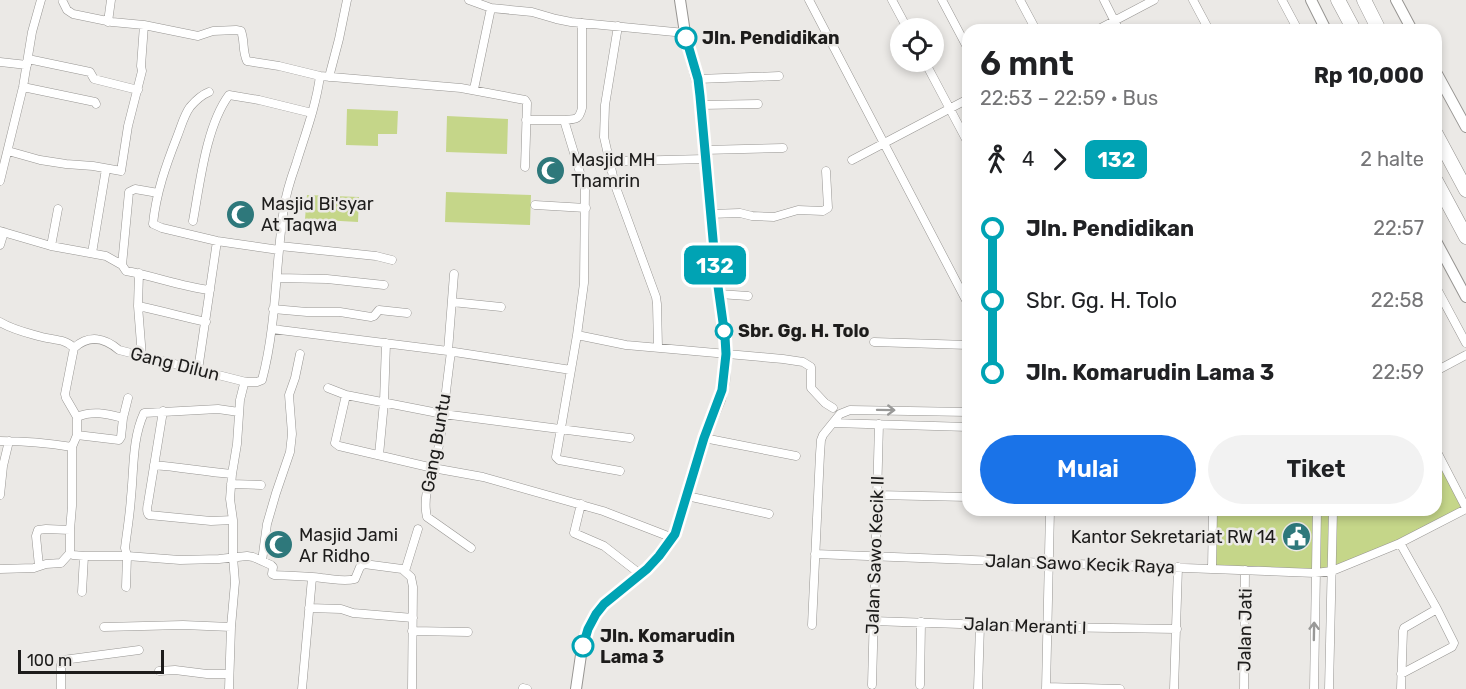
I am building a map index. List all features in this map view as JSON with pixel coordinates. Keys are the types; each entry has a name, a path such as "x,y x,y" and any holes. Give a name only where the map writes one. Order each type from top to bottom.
{"highway":[{"path":"1338,0 1351,24"},
{"path":"1364,0 1376,24"},
{"path":"1442,145 1466,190"},
{"path":"1442,192 1466,237"}],"street":[{"path":"0,181 41,0"},
{"path":"108,22 111,0"},
{"path":"329,77 347,0"},
{"path":"469,0 491,8 532,12 582,23 685,33"},
{"path":"576,689 582,648 596,614 604,604 647,569 673,538 704,438 722,390 726,354 725,337 710,214 701,105 698,79 685,33 680,0"},
{"path":"809,0 962,292"},
{"path":"892,0 902,18"},
{"path":"942,0 962,38"},
{"path":"1020,0 1033,24"},
{"path":"1104,0 1116,24"},
{"path":"1109,24 1154,0"},
{"path":"1193,0 1206,24"},
{"path":"1282,0 1295,24"},
{"path":"1311,0 1323,24"},
{"path":"1396,0 1409,24"},
{"path":"63,2 67,10 73,14 108,22 198,36 213,31 241,31 247,61 320,76 474,89 526,101 525,167"},
{"path":"474,89 491,8"},
{"path":"526,120 564,120 577,119 580,116 582,108 582,23"},
{"path":"8,152 40,160 121,171 128,126 142,71 144,26"},
{"path":"618,26 605,105 604,137 615,185 656,297 658,347"},
{"path":"0,62 27,62 86,71 90,72 94,79 138,90"},
{"path":"930,72 962,131"},
{"path":"320,76 312,113 284,206 272,329 450,351 571,370"},
{"path":"698,79 779,76"},
{"path":"1442,83 1466,127"},
{"path":"23,87 96,104"},
{"path":"209,92 200,96 183,119 165,166 158,193 153,223 155,226 217,241 376,256 392,260"},
{"path":"193,221 209,140 223,103 229,95 312,113"},
{"path":"852,160 962,102"},
{"path":"701,105 758,104"},
{"path":"564,120 585,189 586,208 584,283 556,459 620,471"},
{"path":"0,135 10,138"},
{"path":"625,161 783,148"},
{"path":"92,253 106,169"},
{"path":"710,214 740,213 774,217 798,210 824,211 828,208 826,171"},
{"path":"122,265 129,192 135,189 158,193"},
{"path":"535,205 586,208"},
{"path":"51,246 58,209"},
{"path":"0,245 2,231 51,246 106,256 122,265 126,271 210,290"},
{"path":"198,370 217,241"},
{"path":"1442,252 1466,297"},
{"path":"139,273 138,306 142,357"},
{"name":"Gang Buntu","path":"454,274 450,351 440,441 426,498 427,517 471,548"},
{"path":"277,278 327,279 384,285"},
{"path":"719,294 748,296"},
{"path":"1442,298 1466,343"},
{"path":"452,302 501,307"},
{"path":"138,306 206,322"},
{"path":"273,309 340,312 371,317 379,310 407,313"},
{"path":"0,323 25,333 68,343 74,348 65,394 77,417 77,435 72,447 70,553 61,563 34,568 0,569"},
{"name":"Gang Dilun","path":"74,348 92,339 110,341 119,350 142,357 246,382 260,382 268,358 272,329"},
{"path":"577,335 626,345 803,362 811,369 810,388 825,404 833,408"},
{"path":"874,342 962,345"},
{"path":"379,455 386,343"},
{"path":"262,561 270,513 290,452 292,434 289,395 300,354"},
{"path":"1442,368 1466,355"},
{"path":"229,689 235,582 230,500 240,400 246,382"},
{"path":"328,388 346,395 443,414 630,438"},
{"path":"346,395 335,443 339,446 483,477 581,504 673,538"},
{"path":"77,435 119,440 128,398"},
{"path":"126,587 125,548 136,441 138,426 144,413 218,409 239,412"},
{"path":"812,625 821,440 840,414 850,410 962,412"},
{"path":"163,411 147,511 150,515 211,521 233,520"},
{"path":"77,417 86,413 96,413 123,418"},
{"path":"833,423 962,427"},
{"name":"Jalan Sawo Kecik II","path":"872,685 879,424"},
{"path":"704,438 796,456"},
{"path":"0,495 4,441 51,443 72,447"},
{"path":"1442,462 1466,508"},
{"path":"154,465 232,474"},
{"path":"231,484 261,485"},
{"path":"877,495 962,497"},
{"path":"687,496 769,514"},
{"path":"581,504 574,534 604,546 640,574"},
{"name":"Jalan Sawo Kecik Raya","path":"814,554 1315,573 1332,571 1400,543 1466,508"},
{"path":"1050,516 1046,688 1120,689"},
{"path":"1212,569 1213,516"},
{"path":"1317,516 1314,688 1329,689 1333,516"},
{"path":"405,570 418,529"},
{"path":"39,566 36,536 38,530 70,530"},
{"path":"1400,543 1454,642 1453,646 1401,674"},
{"path":"70,553 84,556 200,560 247,556 254,557 273,567 272,574 274,575 350,580 355,579 360,567 364,564 405,570 411,577 413,587 412,689"},
{"path":"82,592 84,556"},
{"path":"1174,689 1178,567"},
{"name":"Jalan Jati","path":"1244,689 1245,570"},
{"path":"302,689 312,578"},
{"path":"309,608 341,609 353,613 413,618"},
{"path":"1401,689 1404,628 1437,609"},
{"name":"Jalan Meranti I","path":"873,621 1177,629"},
{"path":"920,685 921,622"},
{"path":"104,627 183,625 231,627"},
{"path":"978,689 980,625"},
{"path":"412,631 468,632"},
{"path":"61,689 63,660 139,650"},
{"path":"159,670 229,674"}],"green space":[{"path":"347,109 398,111 397,134 378,134 378,146 346,145"},
{"path":"447,116 508,119 507,154 446,152"},
{"path":"446,192 531,195 530,225 445,222"},
{"path":"307,195 359,197 358,222 305,219"},
{"path":"1442,462 1466,508 1332,571 1212,569 1213,516 1442,516"}],"bus line":[{"name":"132","path":"583,646 588,629 604,604 647,569 675,534 704,438 720,399 724,382 725,337 716,272 700,96 698,79 686,38"}],"place":[{"name":"Jln. Pendidikan","path":"686,38"},
{"name":"Masjid MH Thamrin","path":"550,170"},
{"name":"Masjid Bi'syar At Taqwa","path":"240,214"},
{"name":"Sbr. Gg. H. Tolo","path":"724,331"},
{"name":"Kantor Sekretariat RW 14","path":"1297,537"},
{"name":"Masjid Jami Ar Ridho","path":"278,545"},
{"name":"Jln. Komarudin Lama 3","path":"583,646"}]}
